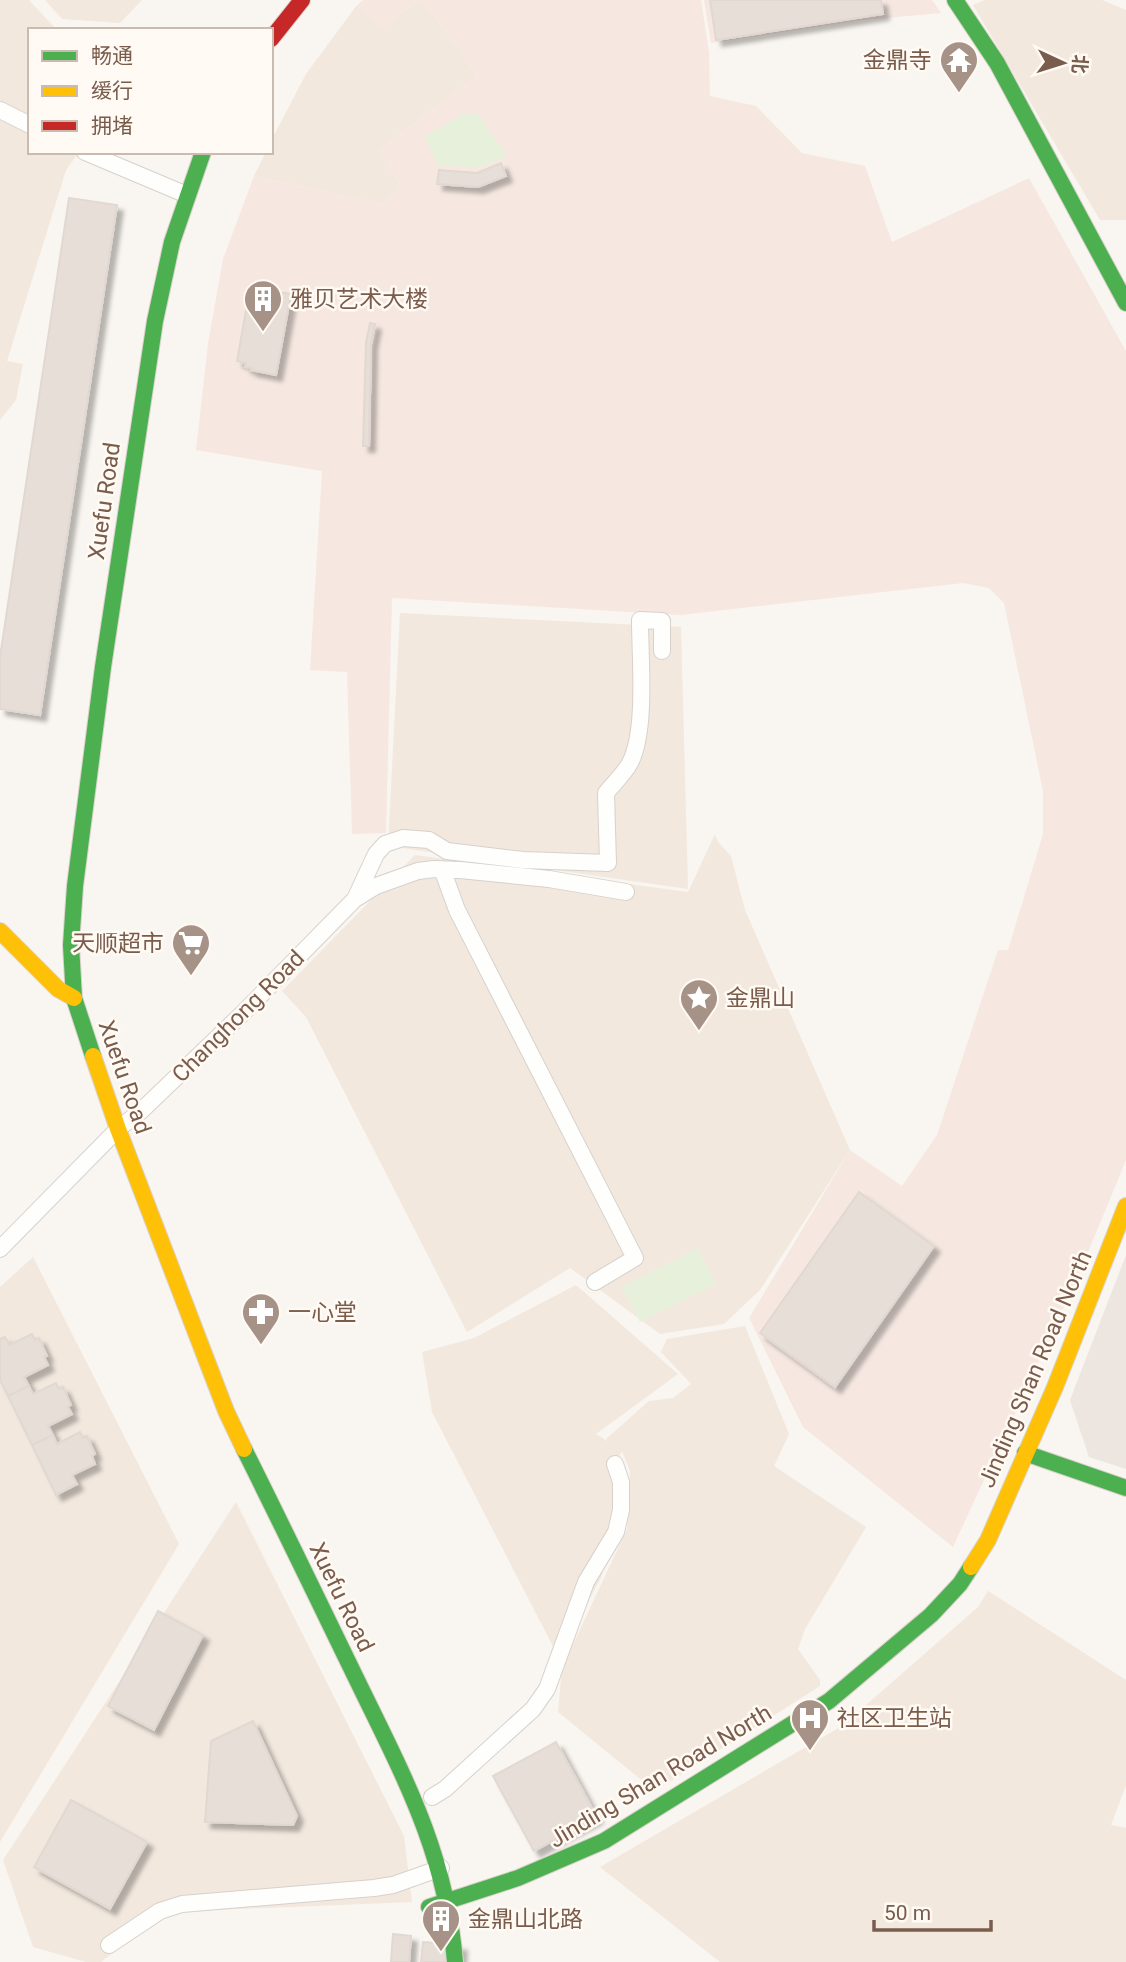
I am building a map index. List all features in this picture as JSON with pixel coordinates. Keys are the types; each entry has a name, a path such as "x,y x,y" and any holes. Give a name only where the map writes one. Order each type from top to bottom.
{"main road":[{"path":"273,36 302,0"},
{"path":"955,0 996,63 1126,303"},
{"name":"Xuefu Road","path":"202,154 172,242 155,321 103,667 75,887 71,945 74,998 118,1129 226,1411 418,1806 441,1868 449,1901 455,1962"},
{"path":"0,931 58,989 74,998"},
{"name":"Jinding Shan Road North","path":"429,1907 524,1877 604,1841 829,1701 931,1615 960,1584 988,1540 1055,1387 1126,1206"},
{"path":"1025,1453 1126,1488"}],"street":[{"path":"0,110 28,124"},
{"path":"90,154 187,195"},
{"path":"355,899 376,854 385,844 403,838 429,840 447,851 497,857 608,863 606,793 630,764 640,716 640,620 662,621 662,651"},
{"path":"355,899 376,886 418,871 442,869 549,879 626,892"},
{"path":"442,869 457,910 635,1258 595,1282"},
{"name":"Changhong Road","path":"0,1249 118,1129 141,1111 242,1014 355,899"},
{"path":"432,1797 533,1709 547,1689 586,1582 616,1532 621,1510 621,1482 615,1464"},
{"path":"109,1945 160,1911 182,1904 374,1888 393,1885 441,1868"}],"shaded area":[{"path":"0,0 29,0 55,28 28,28 28,154 78,154 66,170 7,361 23,364 16,400 0,420"},
{"path":"45,0 142,0 120,23 62,19"},
{"path":"363,0 419,0 381,28 357,5"},
{"path":"422,0 478,76 379,150 400,184 382,204 254,176 265,154 273,154 273,137 306,74 357,5 381,28"},
{"path":"422,0 701,0 709,52 710,96 756,106 802,153 865,166 892,242 1029,178 1126,351 1126,1160 1079,1274 953,1547 803,1427 749,1318 850,1150 902,1186 937,1135 998,950 1008,950 1043,834 1043,791 1004,603 989,588 963,583 680,615 392,598 386,833 352,834 347,672 310,670 322,471 196,450 208,343 223,259 254,176 382,204 400,184 379,150 478,76"},
{"path":"704,0 932,0 941,13 863,20 711,43"},
{"path":"985,0 1102,0 1126,10 1126,220 1100,220 973,5"},
{"path":"400,613 681,627 688,889 388,846"},
{"path":"715,834 718,842 731,856 745,910 850,1150 760,1290 724,1324 660,1334 570,1268 467,1332 306,1017 282,991 415,855 688,892"},
{"path":"1126,1255 1126,1469 1089,1457 1070,1400"},
{"path":"33,1257 179,1544 0,1842 0,1287"},
{"path":"576,1285 678,1374 596,1434 609,1442 606,1439 649,1401 673,1398 691,1384 661,1352 667,1339 745,1326 789,1434 774,1466 866,1527 805,1629 798,1649 820,1680 820,1686 655,1791 558,1712 562,1668 627,1529 630,1471 622,1451 615,1464 627,1483 601,1578 558,1656 432,1412 422,1352 474,1338"},
{"path":"236,1502 404,1836 412,1902 165,1912 101,1962 86,1962 33,1947 3,1860"},
{"path":"988,1591 1126,1680 1126,1785 1111,1825 1126,1828 1126,1962 720,1962 600,1867 842,1726 978,1607"}],"green space":[{"path":"477,113 507,156 478,168 438,165 424,137 463,114"},
{"path":"698,1248 716,1284 640,1322 622,1287"}],"building":[{"path":"710,0 881,0 883,14 716,40"},
{"path":"501,163 506,176 478,187 437,184 439,170 477,173"},
{"path":"69,198 117,205 40,715 0,709 0,657"},
{"name":"雅贝艺术大楼","path":"256,288 291,294 276,375 251,370 252,368 245,367 246,363 237,361 247,305 252,306"},
{"path":"370,323 375,324 371,344 369,446 363,446 366,342"},
{"path":"859,1192 934,1246 835,1387 760,1333"},
{"path":"32,1334 35,1340 39,1338 48,1365 24,1377 29,1386 8,1396 0,1380 0,1339 5,1337 9,1345"},
{"path":"56,1383 59,1389 63,1387 72,1414 48,1426 53,1435 32,1445 8,1396 29,1386 33,1394"},
{"path":"80,1432 83,1438 87,1436 95,1454 92,1456 95,1464 72,1475 77,1484 56,1495 32,1445 53,1435 57,1444"},
{"path":"158,1611 203,1635 154,1730 108,1706"},
{"path":"253,1721 297,1816 293,1825 205,1822 211,1741"},
{"path":"556,1742 597,1817 534,1851 493,1776"},
{"path":"71,1800 147,1842 110,1909 34,1867"},
{"path":"393,1934 411,1936 409,1962 391,1962"},
{"name":"金鼎山北路","path":"423,1942 461,1945 460,1962 421,1962"}],"traffic: fast":[{"path":"955,0 997,63 1126,303"},
{"path":"93,1056 74,998 71,945 75,886 103,667 155,321 172,242 202,154"},
{"path":"244,1449 406,1781 420,1815 442,1885 455,1962"},
{"path":"1025,1453 1126,1488"},
{"path":"429,1907 518,1878 604,1841 829,1701 931,1615 960,1584 971,1567"}],"traffic: slow":[{"path":"0,931 58,989 74,998"},
{"path":"93,1056 118,1129 226,1411 244,1449"},
{"path":"971,1567 988,1540 1055,1387 1126,1206"}],"traffic: jam":[{"path":"273,36 302,0"}],"place":[{"name":"金鼎寺","path":"959,94"},
{"name":"雅贝艺术大楼","path":"263,333"},
{"name":"天顺超市","path":"191,977"},
{"name":"金鼎山","path":"699,1032"},
{"name":"一心堂","path":"261,1346"},
{"name":"社区卫生站","path":"810,1752"},
{"name":"金鼎山北路","path":"441,1953"}]}
